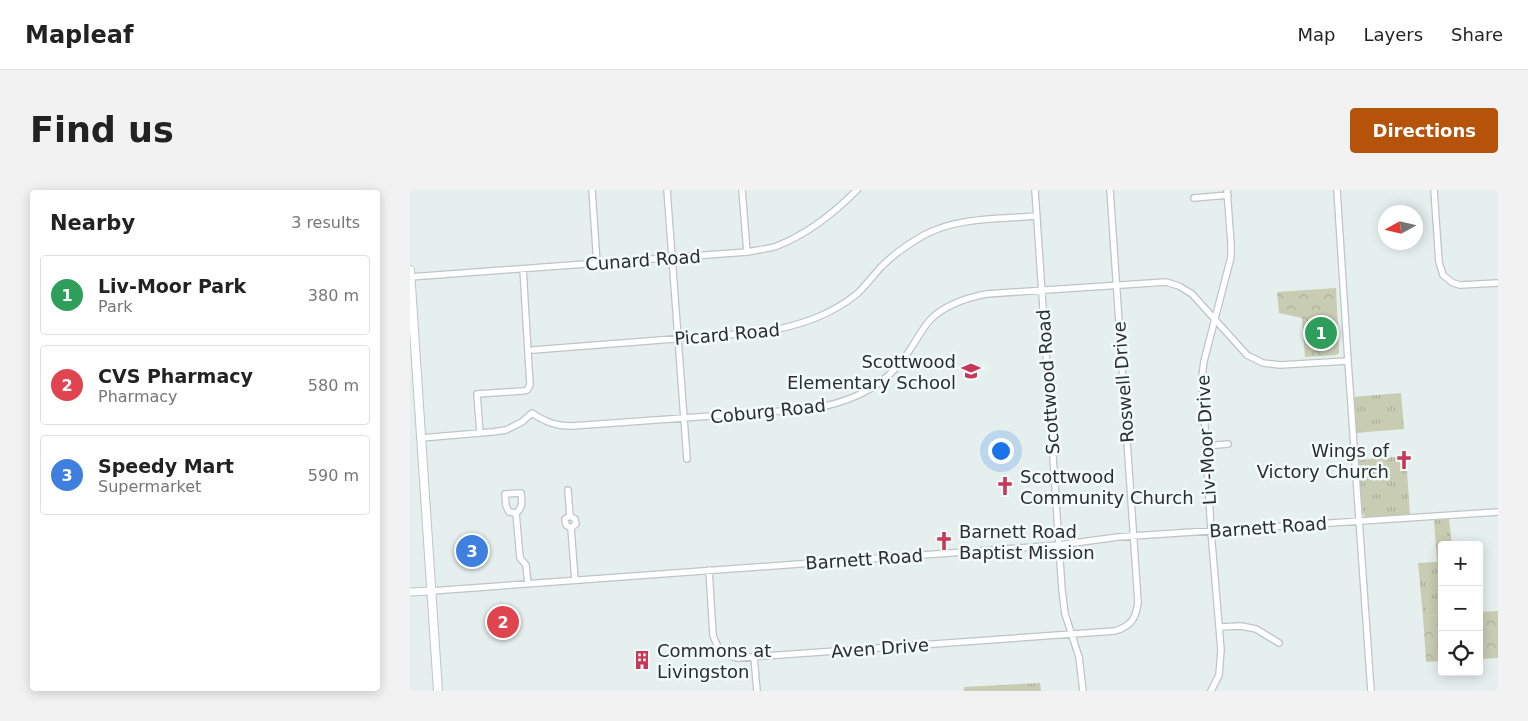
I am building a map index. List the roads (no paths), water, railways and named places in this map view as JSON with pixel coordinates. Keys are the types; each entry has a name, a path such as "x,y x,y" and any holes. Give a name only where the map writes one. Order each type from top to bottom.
{"main road":[{"path":"410,270 438,691"}],"street":[{"path":"592,190 597,264"},
{"path":"667,190 686,460"},
{"path":"742,190 746,252"},
{"name":"Cunard Road","path":"410,277 746,252 776,246 805,232 834,212 857,190"},
{"name":"Scottwood Road","path":"1035,190 1063,604 1082,669 1083,691"},
{"name":"Roswell Drive","path":"1110,190 1138,602 1137,613 1132,622 1124,628"},
{"path":"1337,190 1372,691"},
{"path":"1434,190 1439,262 1443,275 1453,283 1466,286 1498,283"},
{"path":"1194,198 1228,193"},
{"name":"Liv-Moor Drive","path":"1211,691 1219,675 1221,662 1220,627 1211,531 1202,377 1204,361 1231,258 1228,193"},
{"name":"Picard Road","path":"533,350 763,332 787,328 814,320 834,310 858,292 901,248 925,235 950,225 977,220 1037,216"},
{"path":"480,433 477,394 523,391 527,390 530,385 523,269"},
{"name":"Coburg Road","path":"421,438 496,432 514,427 532,414 542,420 561,426 825,407 848,400 872,388 894,370 930,320 940,311 954,303 975,296 1042,290 1157,282 1173,284 1192,294 1247,355 1262,363 1280,365 1348,361"},
{"path":"1205,446 1228,444"},
{"path":"568,490 570,516 575,518 576,522 571,528 575,580"},
{"name":"Barnett Road","path":"410,592 1059,545 1133,536 1498,512"},
{"path":"516,513 520,558 526,566 528,584"},
{"name":"Aven Drive","path":"709,570 714,636 724,654 737,658 1114,631 1124,628"},
{"path":"1220,627 1241,626 1256,629 1279,643"},
{"path":"754,657 756,691"}],"place":[{"name":"Liv-Moor Park","path":"1321,333"},
{"name":"Scottwood Elementary School","path":"971,371"},
{"name":"Wings of Victory Church","path":"1404,460"},
{"name":"Scottwood Community Church","path":"1005,486"},
{"name":"Barnett Road Baptist Mission","path":"944,541"},
{"name":"Speedy Mart","path":"472,551"},
{"name":"CVS Pharmacy","path":"503,622"},
{"name":"Commons at Livingston","path":"642,660"}]}
